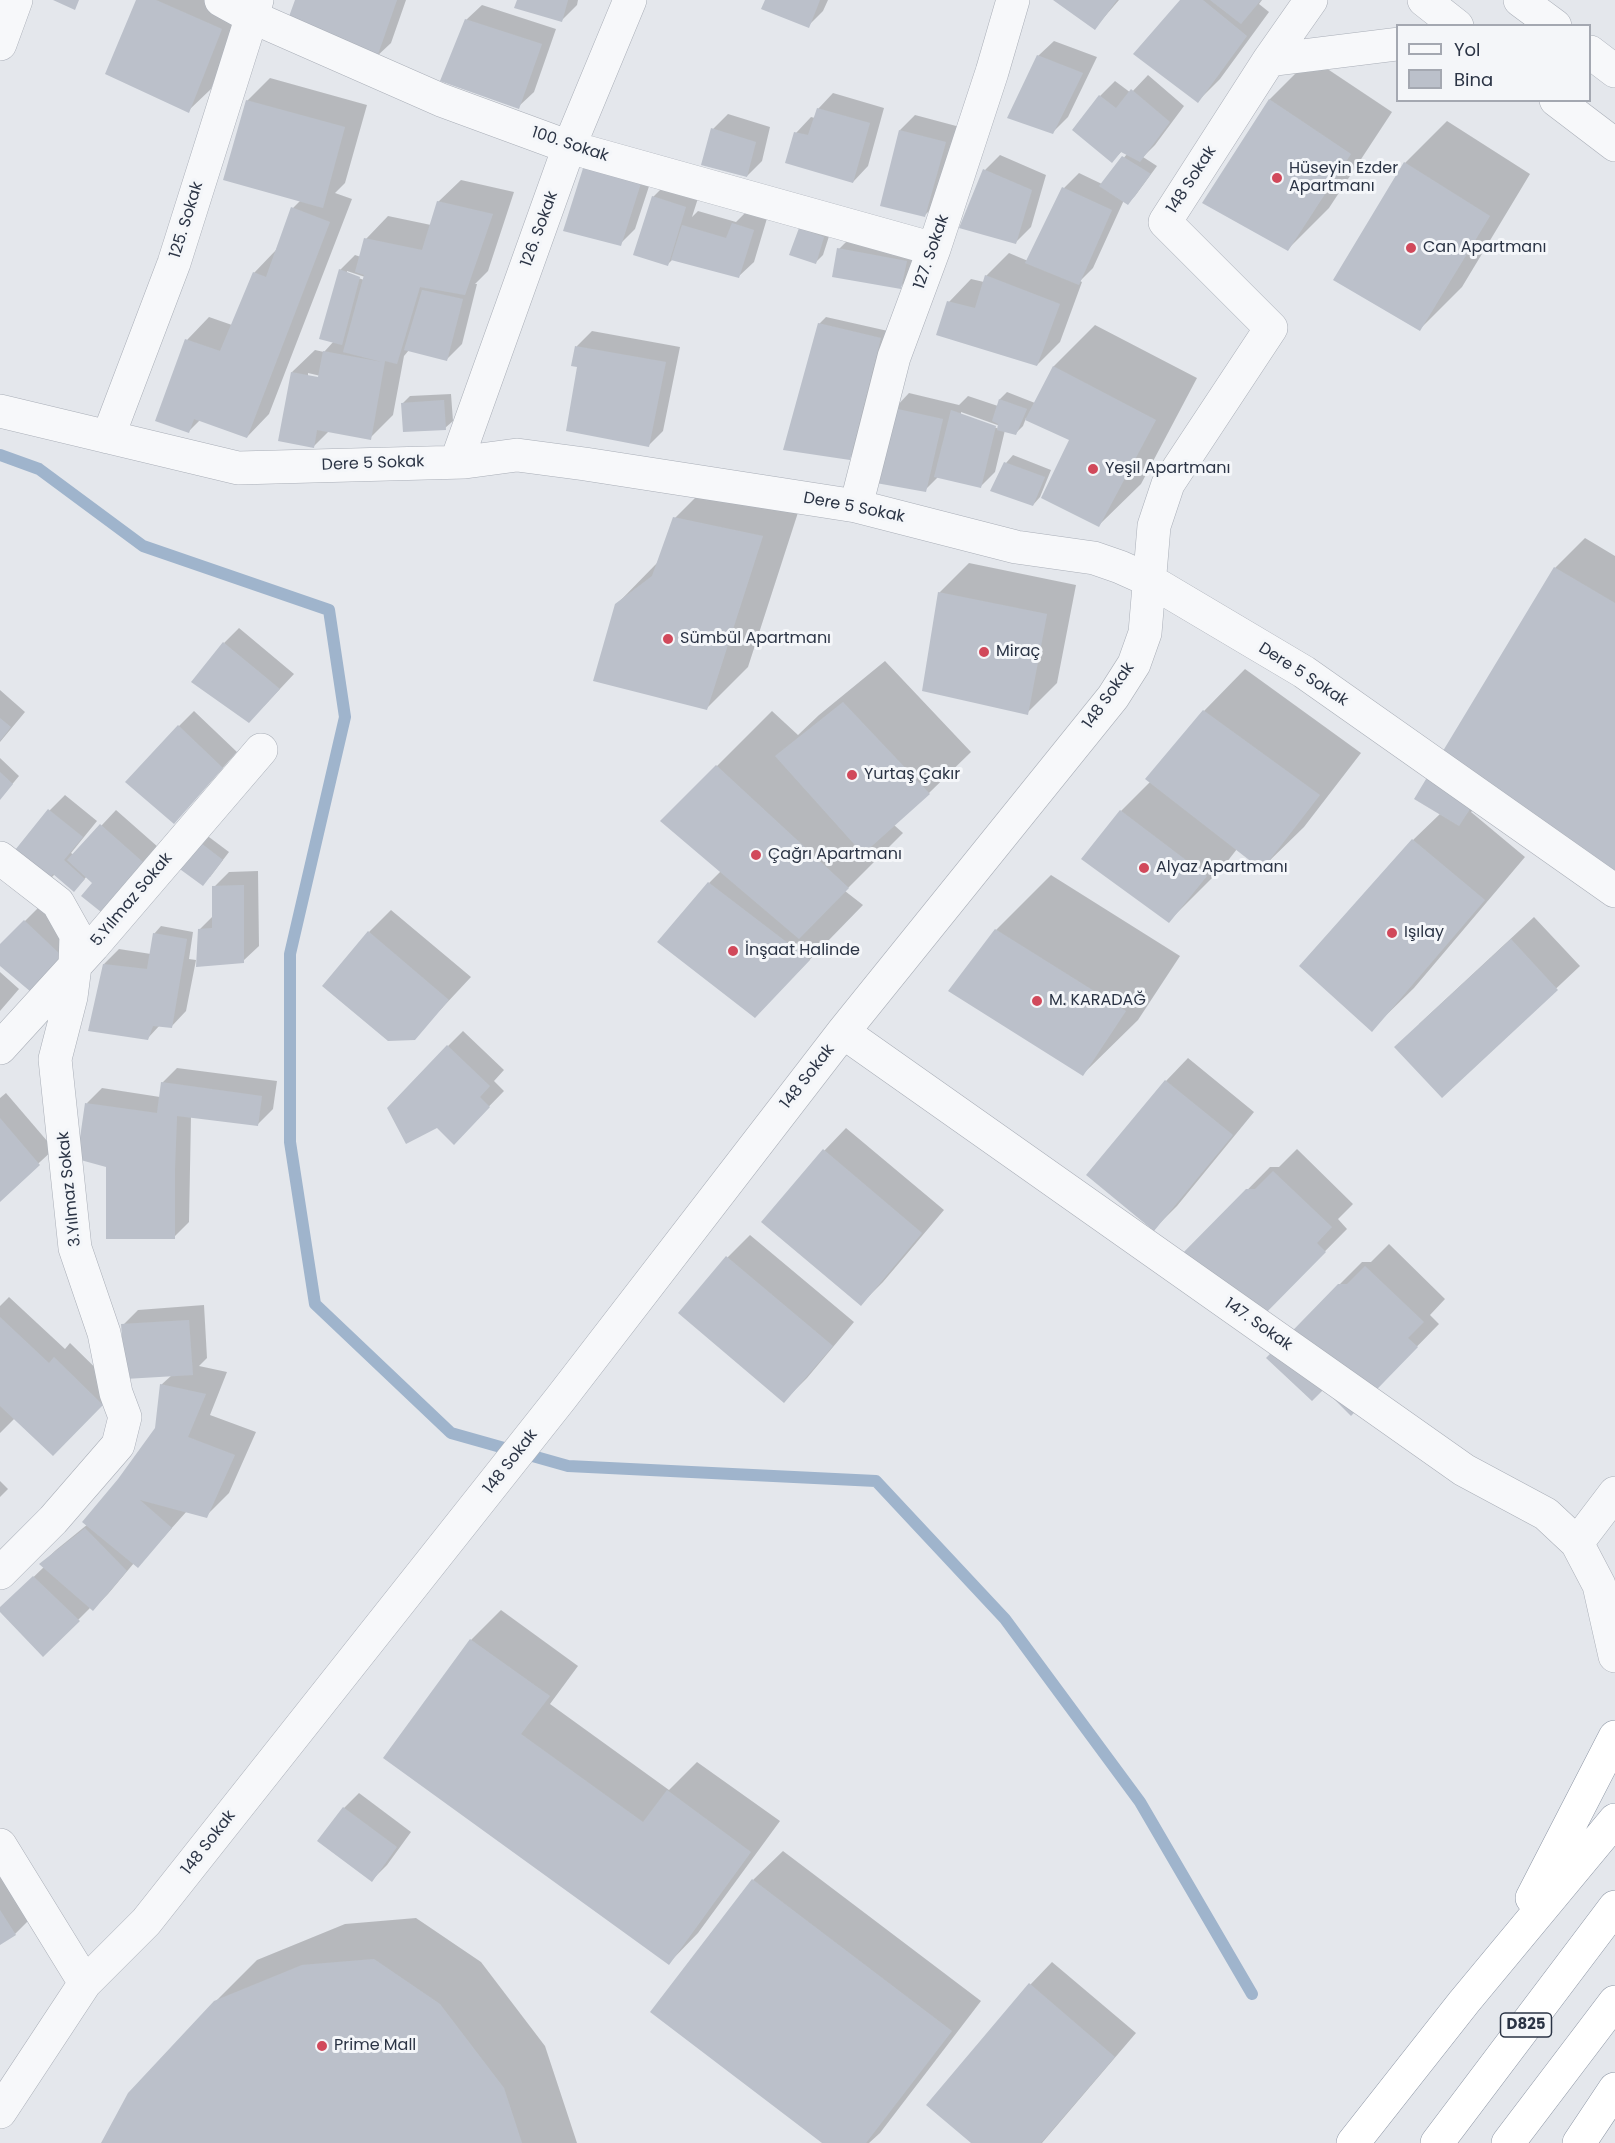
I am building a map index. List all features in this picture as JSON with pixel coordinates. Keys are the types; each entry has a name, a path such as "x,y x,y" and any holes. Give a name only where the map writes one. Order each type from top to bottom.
{"highway":[{"path":"1503,1954 1615,1737"},
{"path":"1353,2143 1464,2001 1615,1820"},
{"name":"D825","path":"1437,2143 1615,1907"},
{"path":"1508,2143 1615,2002"},
{"path":"1579,2143 1615,2089"}],"street":[{"path":"0,45 16,0"},
{"name":"100. Sokak","path":"221,0 253,8 441,100 569,147 934,249"},
{"name":"126. Sokak","path":"457,460 569,147 630,0"},
{"name":"127. Sokak","path":"856,506 894,357 934,249 1013,0"},
{"name":"148 Sokak","path":"0,2112 85,1983 146,1922 500,1476 843,1032 1113,697 1134,664 1145,633 1154,526 1168,484 1271,328 1165,222 1269,60 1311,0"},
{"path":"1424,0 1454,24"},
{"path":"1520,0 1552,24"},
{"name":"125. Sokak","path":"108,437 174,263 253,8"},
{"path":"1269,60 1396,44"},
{"path":"1591,53 1615,71"},
{"path":"1559,102 1615,145"},
{"name":"Dere 5 Sokak","path":"0,411 238,468 457,460 465,462 517,455 856,506 1016,547 1094,558 1149,580 1304,672 1615,891"},
{"name":"5.Yılmaz Sokak","path":"0,1048 75,966 261,750"},
{"name":"3.Yılmaz Sokak","path":"0,858 58,903 76,935 75,966 70,997 55,1059 75,1248 104,1333 116,1393 125,1417 118,1445 52,1520 0,1572"},
{"name":"147. Sokak","path":"843,1032 1464,1470 1546,1514 1577,1543 1599,1585 1615,1656"},
{"path":"1577,1543 1615,1493"},
{"path":"0,1845 85,1983"}],"building":[{"path":"53,0 79,0 75,10"},
{"path":"136,0 156,0 222,29 189,113 105,74"},
{"path":"295,0 397,0 376,60 287,22"},
{"path":"517,0 568,0 562,22 514,8"},
{"path":"765,0 820,0 809,28 761,9"},
{"path":"1053,0 1117,0 1095,30"},
{"path":"1180,0 1203,0 1247,36 1198,103 1133,54"},
{"path":"1210,0 1261,0 1241,24"},
{"path":"465,19 542,44 519,109 440,81"},
{"path":"1037,55 1083,73 1053,134 1007,118"},
{"path":"1131,89 1170,122 1140,162 1121,152 1112,163 1072,130 1099,95 1116,108"},
{"name":"Hüseyin Ezder Apartmanı","path":"1269,99 1351,154 1288,251 1202,203"},
{"path":"246,100 345,127 323,208 223,180"},
{"path":"817,108 870,123 853,183 785,163 794,132 808,135"},
{"path":"711,128 756,142 747,177 701,165"},
{"path":"899,130 946,142 925,217 880,206"},
{"path":"1122,156 1151,174 1128,205 1099,186"},
{"path":"585,162 642,180 621,246 563,231"},
{"name":"Can Apartmanı","path":"1404,162 1490,216 1420,331 1333,280"},
{"path":"983,169 1032,190 1016,244 959,228"},
{"path":"1062,187 1112,210 1079,285 1025,263"},
{"path":"652,196 686,207 668,266 633,255"},
{"path":"437,201 493,214 465,295 420,287 397,364 385,361 371,440 317,430 314,448 278,441 291,372 318,377 323,351 382,362 343,352 364,275 355,272 364,238 422,250"},
{"path":"291,207 330,222 247,438 194,419 189,433 155,421 185,339 220,351 253,272 266,277"},
{"path":"732,223 754,230 739,278 671,260 682,225 726,238"},
{"path":"799,228 824,237 816,264 789,255"},
{"path":"837,248 907,261 901,289 832,277"},
{"path":"339,269 360,277 342,345 319,339"},
{"path":"985,275 1060,304 1037,366 936,335 947,301 975,308"},
{"path":"422,290 463,299 447,361 404,350"},
{"path":"818,323 881,338 850,460 783,450"},
{"path":"575,346 666,362 649,447 566,431 577,367 571,366"},
{"name":"Yeşil Apartmanı","path":"1053,366 1156,420 1099,527 1041,498 1069,440 1025,420"},
{"path":"999,399 1027,409 1016,435 997,430 998,424 992,421"},
{"path":"444,400 446,430 403,432 401,403"},
{"path":"893,408 943,419 926,492 876,483"},
{"path":"951,410 996,426 981,488 934,477"},
{"path":"1004,462 1045,477 1033,506 990,491"},
{"name":"Sümbül Apartmanı","path":"673,517 763,536 707,710 593,681 615,604 652,576"},
{"path":"1554,567 1615,603 1615,888 1474,803 1459,826 1414,799"},
{"name":"Miraç","path":"938,592 1047,614 1028,715 922,691"},
{"path":"223,642 280,689 249,723 191,682"},
{"name":"Yurtaş Çakır","path":"843,702 930,794 863,854 775,756"},
{"path":"1203,710 1320,795 1262,870 1145,779"},
{"path":"0,718 11,727 0,741"},
{"path":"178,725 223,768 174,824 125,782"},
{"name":"Çağrı Apartmanı","path":"716,765 849,888 799,939 660,821"},
{"path":"0,772 13,784 0,800"},
{"path":"48,809 83,837 64,860 85,879 74,892 53,874 38,893 3,865"},
{"name":"Alyaz Apartmanı","path":"1120,810 1207,876 1169,923 1081,859"},
{"path":"100,824 144,863 101,912 81,896 92,883 67,860"},
{"name":"Işılay","path":"1412,839 1485,900 1372,1032 1299,966"},
{"path":"197,840 223,860 203,886 177,867"},
{"name":"İnşaat Halinde","path":"708,882 810,960 755,1018 657,942"},
{"path":"244,885 244,963 196,967 198,929 212,928 212,886"},
{"path":"24,920 62,956 31,992 0,966 0,944"},
{"name":"M. KARADAĞ","path":"995,929 1126,1011 1083,1076 948,991"},
{"path":"368,931 449,1000 415,1040 388,1041 322,986"},
{"path":"153,933 187,939 172,1028 153,1026 148,1040 88,1031 103,964 147,969"},
{"path":"1511,939 1558,990 1442,1098 1394,1047"},
{"path":"447,1045 490,1086 480,1097 490,1107 454,1145 437,1128 406,1144 387,1108"},
{"path":"1165,1080 1233,1135 1154,1231 1086,1175"},
{"path":"161,1082 262,1096 258,1126 177,1116 175,1239 106,1239 106,1167 77,1159 85,1103 157,1113"},
{"path":"0,1118 40,1165 0,1202"},
{"path":"823,1149 922,1233 861,1306 761,1222"},
{"path":"1273,1171 1332,1227 1317,1243 1326,1252 1259,1320 1174,1262 1246,1189 1255,1189"},
{"path":"726,1256 833,1346 784,1403 678,1313"},
{"path":"1365,1266 1424,1322 1408,1338 1418,1347 1351,1416 1324,1389 1312,1401 1266,1358 1338,1284 1347,1284"},
{"path":"0,1317 49,1363 54,1357 103,1405 53,1456 0,1406"},
{"path":"189,1320 193,1375 125,1379 121,1324"},
{"path":"160,1384 206,1394 188,1437 235,1455 207,1518 140,1500 172,1528 138,1568 82,1522 118,1479 155,1428"},
{"path":"85,1528 127,1571 93,1611 39,1564"},
{"path":"33,1576 80,1621 43,1657 0,1612 0,1607"},
{"path":"470,1639 550,1696 521,1734 643,1822 667,1790 751,1852 669,1965 383,1758"},
{"path":"343,1807 397,1847 372,1882 317,1841"},
{"path":"752,1879 952,2031 866,2143 822,2143 650,2012"},
{"path":"0,1910 16,1935 0,1945"},
{"name":"Prime Mall","path":"374,1959 440,2004 504,2088 522,2143 101,2143 128,2093 214,2001 302,1965"},
{"path":"1029,1983 1115,2057 1041,2143 971,2143 926,2105"}],"waterway":[{"path":"0,455 39,469 143,546 329,610 345,717 290,954 290,1142 315,1304 451,1433 568,1466 876,1481 1005,1619 1140,1802 1252,1994"}],"place":[{"name":"Hüseyin Ezder Apartmanı","path":"1277,178"},
{"name":"Can Apartmanı","path":"1411,248"},
{"name":"Yeşil Apartmanı","path":"1093,469"},
{"name":"Sümbül Apartmanı","path":"668,639"},
{"name":"Miraç","path":"984,652"},
{"name":"Yurtaş Çakır","path":"852,775"},
{"name":"Çağrı Apartmanı","path":"756,855"},
{"name":"Alyaz Apartmanı","path":"1144,868"},
{"name":"Işılay","path":"1392,933"},
{"name":"İnşaat Halinde","path":"733,951"},
{"name":"M. KARADAĞ","path":"1037,1001"},
{"name":"Prime Mall","path":"322,2046"}]}
